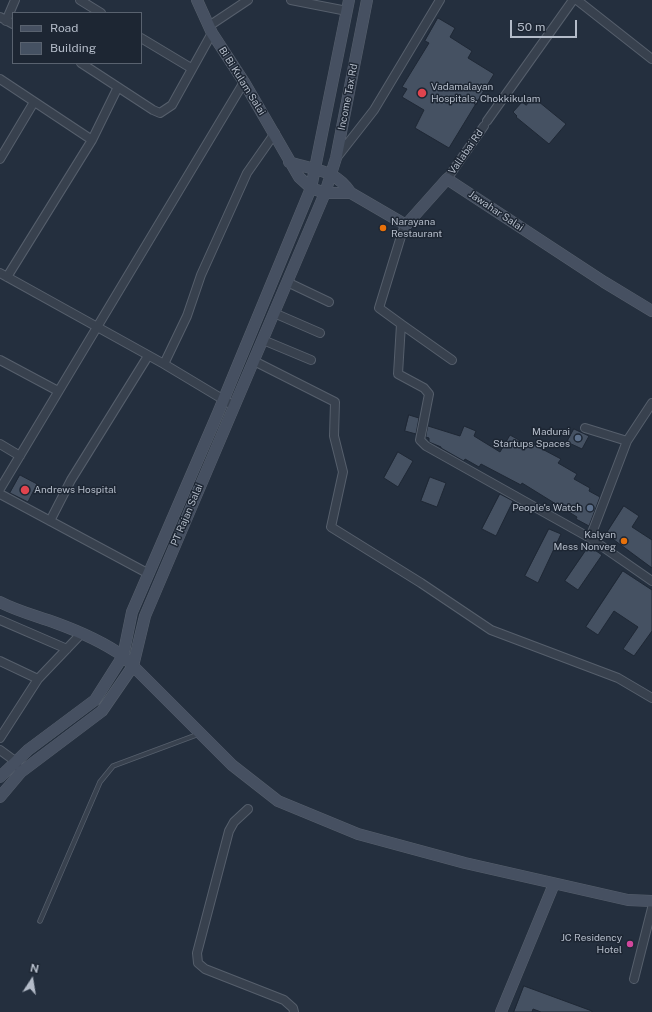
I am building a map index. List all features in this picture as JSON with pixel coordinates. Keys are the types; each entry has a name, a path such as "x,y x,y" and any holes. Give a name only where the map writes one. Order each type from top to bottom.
{"main road":[{"name":"Bi Bi Kulam Salai","path":"197,0 210,29 244,82 289,162 299,176 311,188 325,193"},
{"name":"Income Tax Rd","path":"325,193 336,158 367,0"},
{"name":"Income Tax Rd","path":"311,188 348,6"},
{"path":"289,162 304,167 316,168 332,174 344,184 351,193 406,225 447,179"},
{"name":"Jawahar Salai","path":"447,179 604,282 652,310"},
{"name":"PT Rajan Salai","path":"0,777 15,761 95,700 123,656 132,612 177,509 311,188"},
{"path":"325,193 351,193"},
{"name":"PT Rajan Salai","path":"0,797 21,772 102,710 133,666 145,616 325,193"},
{"path":"177,509 187,516"},
{"path":"0,602 81,634 110,647 123,656 232,765 278,800 358,834 465,863 628,900 652,901"},
{"path":"501,1012 554,884"}],"street":[{"path":"6,21 15,0"},
{"path":"80,0 99,12"},
{"path":"82,64 153,110 160,112 172,105 210,29 248,0"},
{"path":"291,0 348,6"},
{"path":"336,158 374,110 440,0"},
{"name":"Vallabai Rd","path":"447,179 573,0"},
{"path":"577,0 652,59"},
{"path":"142,39 191,68"},
{"path":"0,79 92,140"},
{"path":"0,488 244,82"},
{"path":"118,87 92,140 3,275 164,364 234,406"},
{"path":"0,159 34,102"},
{"path":"164,364 187,316 201,275 247,173 274,133"},
{"path":"406,225 402,233 379,308 452,360"},
{"path":"288,282 329,302"},
{"path":"274,313 320,333"},
{"path":"401,324 398,374 424,388 429,394 420,440 426,446 590,538 652,581"},
{"path":"263,340 311,360"},
{"path":"50,521 71,480 148,356"},
{"path":"0,360 58,391"},
{"path":"254,361 335,402 334,436 343,472 331,527 421,583 491,630 618,678 652,698"},
{"path":"590,538 627,441 652,403"},
{"path":"585,428 627,441"},
{"path":"0,444 20,456"},
{"path":"0,494 149,574"},
{"path":"0,620 67,649"},
{"path":"0,738 38,679 81,634"},
{"path":"0,661 38,679"},
{"path":"0,750 15,761 21,772"},
{"path":"248,809 234,822 229,831 197,953 198,963 205,969 284,1000 293,1008 294,1012"},
{"path":"634,979 652,908"}],"lane":[{"path":"40,921 100,782 107,772 113,766 200,733"}],"building":[{"path":"438,18 455,28 450,37 472,51 468,58 494,74 449,148 415,128 424,110 402,97 407,89 402,87 429,43 425,41"},
{"path":"533,97 566,124 549,144 516,117 517,116 513,112 522,102 526,105"},
{"path":"409,415 419,418 416,434 405,431"},
{"path":"428,426 460,436 464,426 476,431 474,436 500,452 510,435 526,444 527,441 561,459 558,463 577,474 574,479 590,488 589,491 600,497 589,526 522,483 521,485 481,464 479,467 465,459 464,461 441,447 429,442 429,438 426,437"},
{"name":"Madurai Startups Spaces","path":"574,429 589,436 582,449 567,442"},
{"path":"398,452 413,461 398,487 384,478"},
{"path":"20,475 37,484 28,502 10,493"},
{"path":"430,477 446,483 437,507 421,501"},
{"path":"500,494 513,501 496,536 482,529"},
{"path":"624,506 639,516 632,527 652,540 652,568 606,534"},
{"path":"549,529 561,534 538,583 525,576"},
{"path":"589,546 602,555 578,590 565,581"},
{"path":"623,571 652,590 652,631 634,656 623,649 638,627 614,611 598,635 586,627"},
{"path":"524,986 592,1012 541,1012 533,1009 532,1012 514,1012"}],"place":[{"name":"Vadamalayan Hospitals, Chokkikulam","path":"422,93"},
{"name":"Narayana Restaurant","path":"383,228"},
{"name":"Madurai Startups Spaces","path":"578,438"},
{"name":"Andrews Hospital","path":"25,490"},
{"name":"People's Watch","path":"590,508"},
{"name":"Kalyan Mess Nonveg","path":"624,541"},
{"name":"JC Residency Hotel","path":"630,944"}]}
